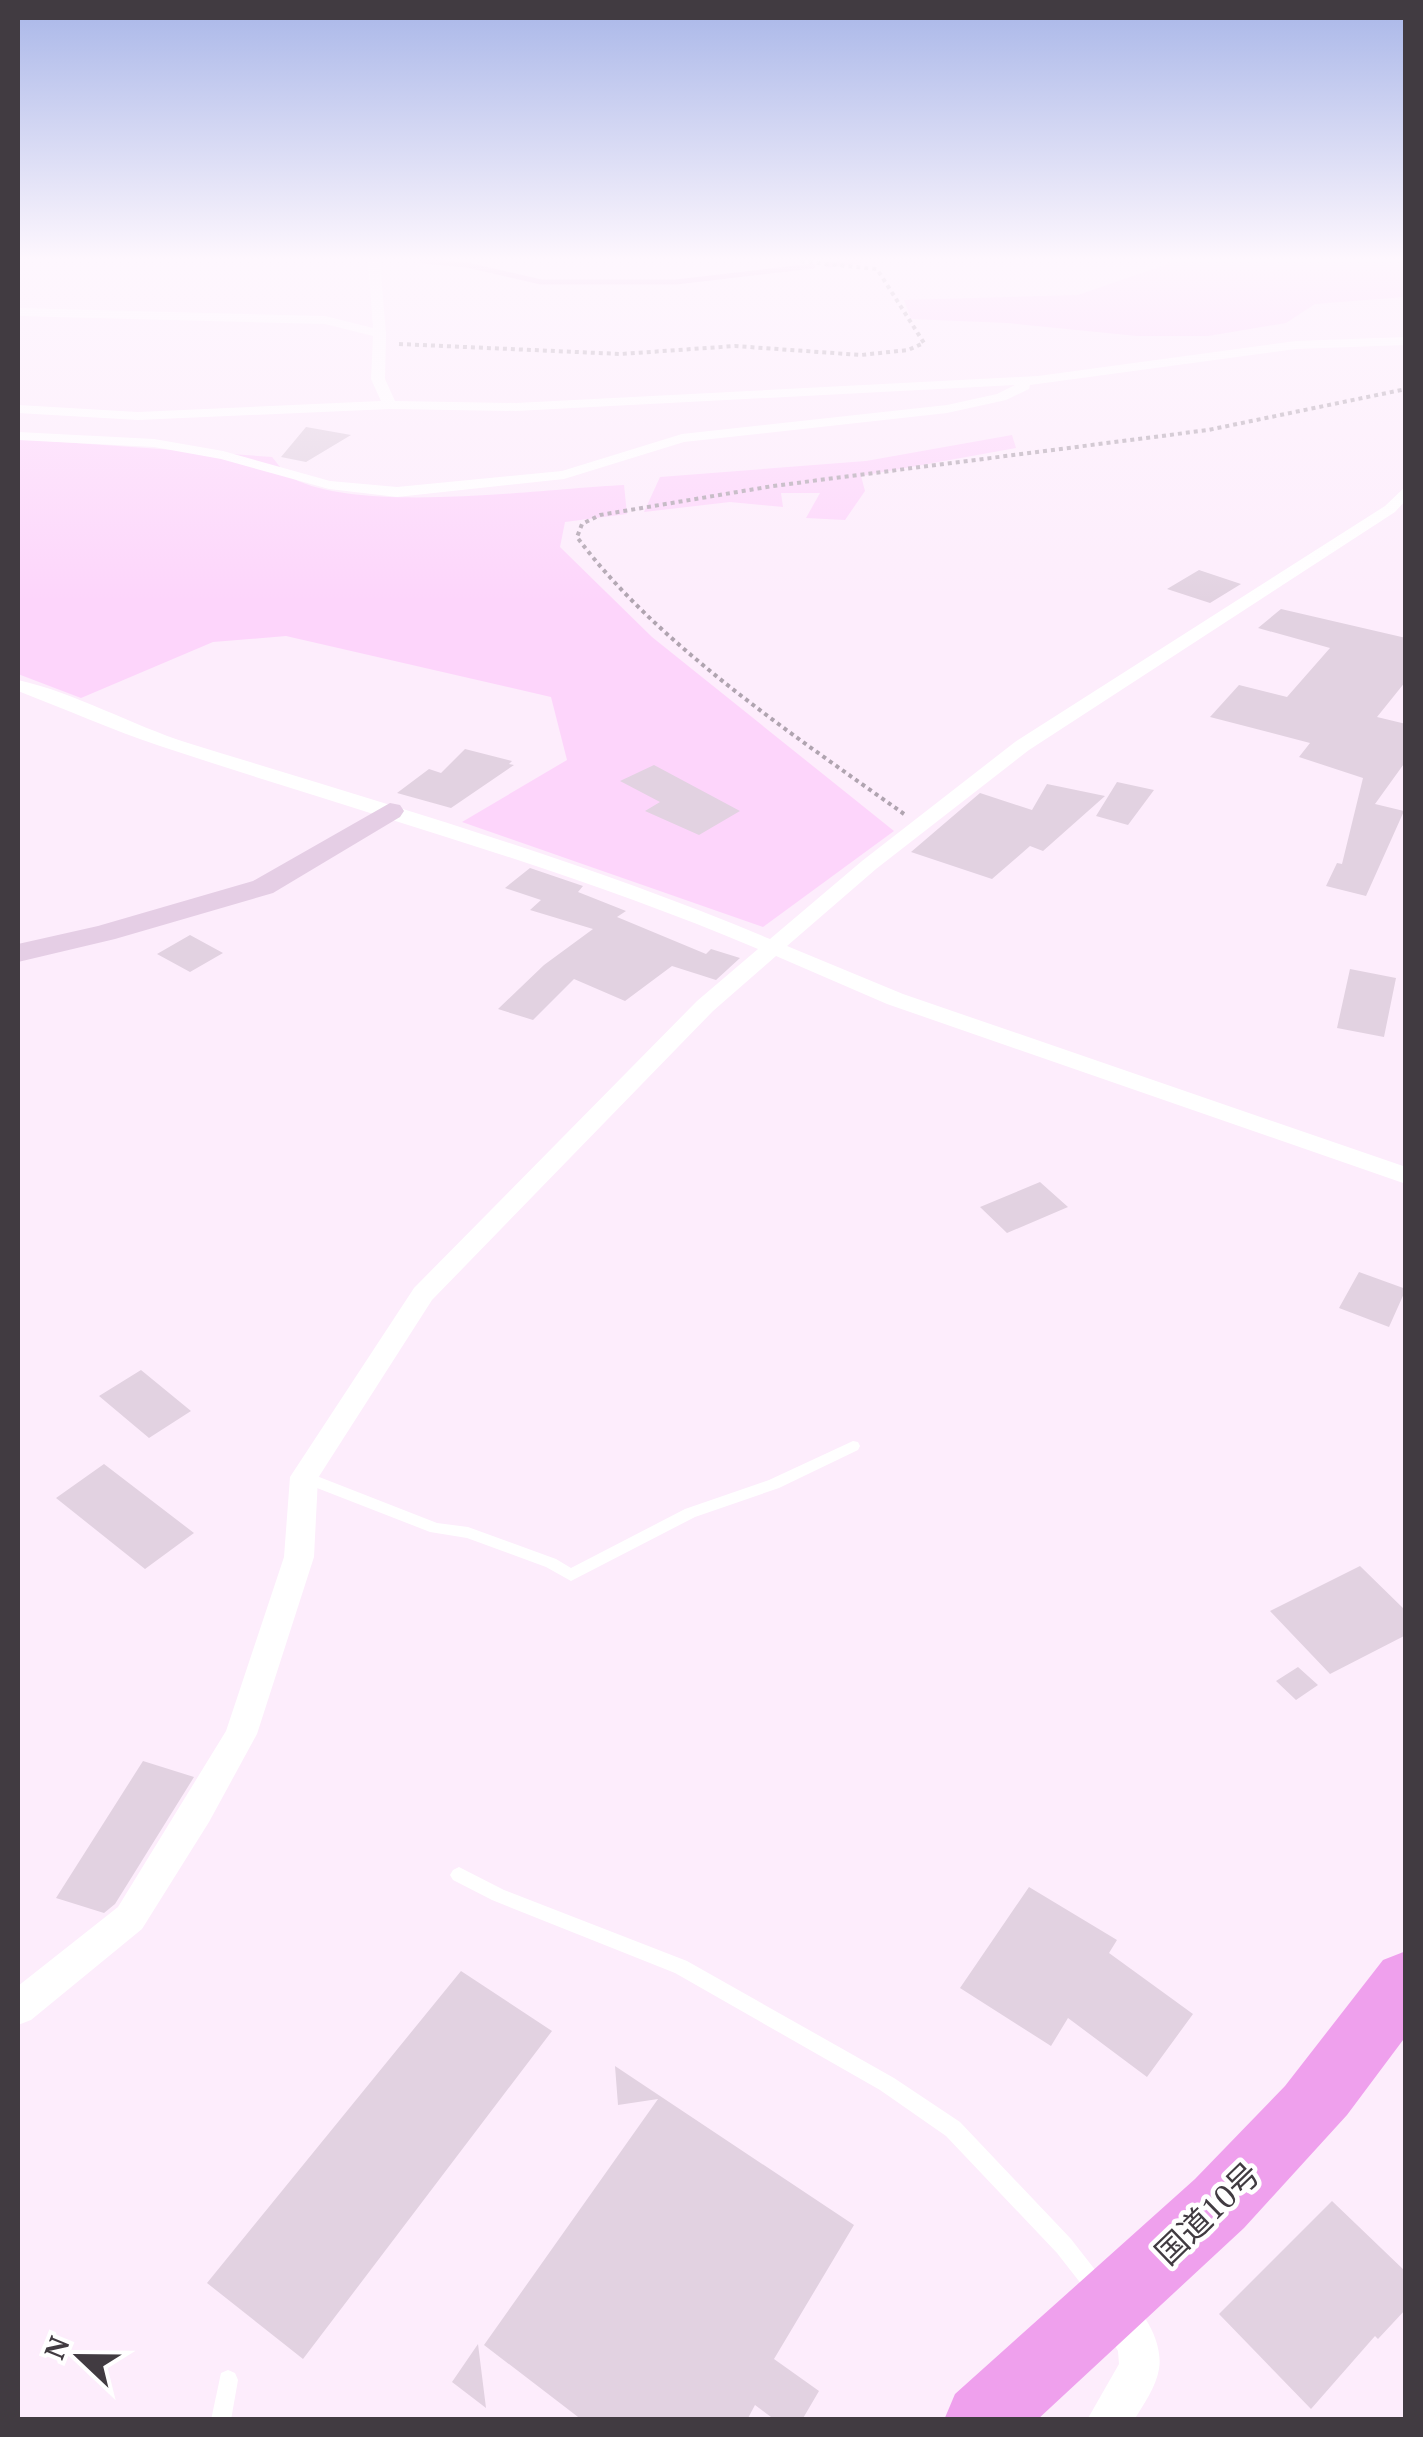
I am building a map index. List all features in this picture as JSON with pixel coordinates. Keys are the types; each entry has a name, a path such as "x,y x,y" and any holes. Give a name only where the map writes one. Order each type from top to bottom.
{"highway":[{"name":"国道10号","path":"981,2420 1198,2224 1294,2126 1406,1981"}],"street":[{"path":"378,375 390,406"},
{"path":"18,409 138,416 390,406 516,407 1038,380 1077,375"},
{"path":"18,436 154,442 329,485 397,492 564,475 682,438 947,410 1001,397 1038,380"},
{"path":"18,2008 130,1918 241,1734 299,1557 304,1477 423,1294 705,1006 772,946 1022,746 1259,595 1403,496"},
{"path":"18,685 163,741 390,811 772,946 894,1000 1406,1176"},
{"path":"18,953 105,933 263,887 390,811"},
{"path":"1108,2420 1139,2376 1143,2361 1137,2338 1109,2305"}],"lane":[{"path":"304,1477 435,1528 468,1532 552,1563 571,1575 690,1513 774,1484 852,1446"},
{"path":"459,1875 682,1966 888,2084 953,2129 1064,2246 1109,2305"},
{"path":"221,2420 228,2380"}],"path":[{"path":"921,826 764,712 611,583 581,546 577,537 582,524 600,515 720,492 1131,440 1294,414 1406,389"}],"shaded area":[{"path":"1012,435 1016,448 861,476 865,491 845,520 806,518 820,493 781,493 783,507 730,502 644,512 660,477 866,461"},
{"path":"18,439 272,457 294,479 364,495 454,497 624,485 627,514 565,522 560,547 652,637 894,831 763,927 462,822 567,760 551,697 286,636 213,642 81,698 18,674"}],"building":[{"path":"306,427 351,435 306,462 281,457"},
{"path":"1199,570 1241,584 1210,603 1167,589"},
{"path":"1281,609 1406,638 1406,681 1377,717 1406,724 1406,761 1375,804 1404,811 1366,896 1326,886 1337,863 1342,864 1363,778 1299,757 1310,743 1210,717 1239,685 1287,697 1330,648 1258,628"},
{"path":"465,749 512,761 509,764 514,765 451,808 397,793 429,769 441,773"},
{"path":"654,765 740,811 699,835 645,811 660,802 620,781"},
{"path":"1117,782 1154,790 1128,825 1096,816"},
{"path":"1047,784 1105,796 1043,851 1030,846 992,879 911,852 980,793 1032,810"},
{"path":"530,868 583,886 578,892 626,911 617,917 706,954 711,949 740,958 716,980 672,966 625,1001 574,979 533,1020 498,1009 544,965 593,929 530,910 541,900 505,888"},
{"path":"190,935 223,953 190,972 157,954"},
{"path":"1350,969 1396,978 1384,1037 1337,1028"},
{"path":"1040,1182 1068,1207 1007,1233 980,1207"},
{"path":"1359,1272 1406,1289 1389,1327 1339,1308"},
{"path":"141,1370 191,1411 149,1438 99,1396"},
{"path":"104,1464 194,1533 145,1569 56,1498"},
{"path":"1360,1566 1406,1611 1406,1635 1330,1674 1270,1611"},
{"path":"1298,1667 1318,1685 1296,1700 1276,1681"},
{"path":"143,1761 194,1777 115,1904 104,1913 56,1898"},
{"path":"1029,1887 1117,1940 1109,1953 1193,2014 1147,2077 1068,2018 1051,2046 960,1988"},
{"path":"461,1971 552,2031 303,2359 207,2283"},
{"path":"615,2066 854,2225 774,2359 819,2391 802,2420 775,2420 755,2405 747,2420 582,2420 484,2345 658,2099 618,2105"},
{"path":"1332,2201 1406,2272 1406,2309 1378,2339 1375,2336 1311,2409 1219,2314"},
{"path":"478,2344 486,2408 452,2382"}]}
